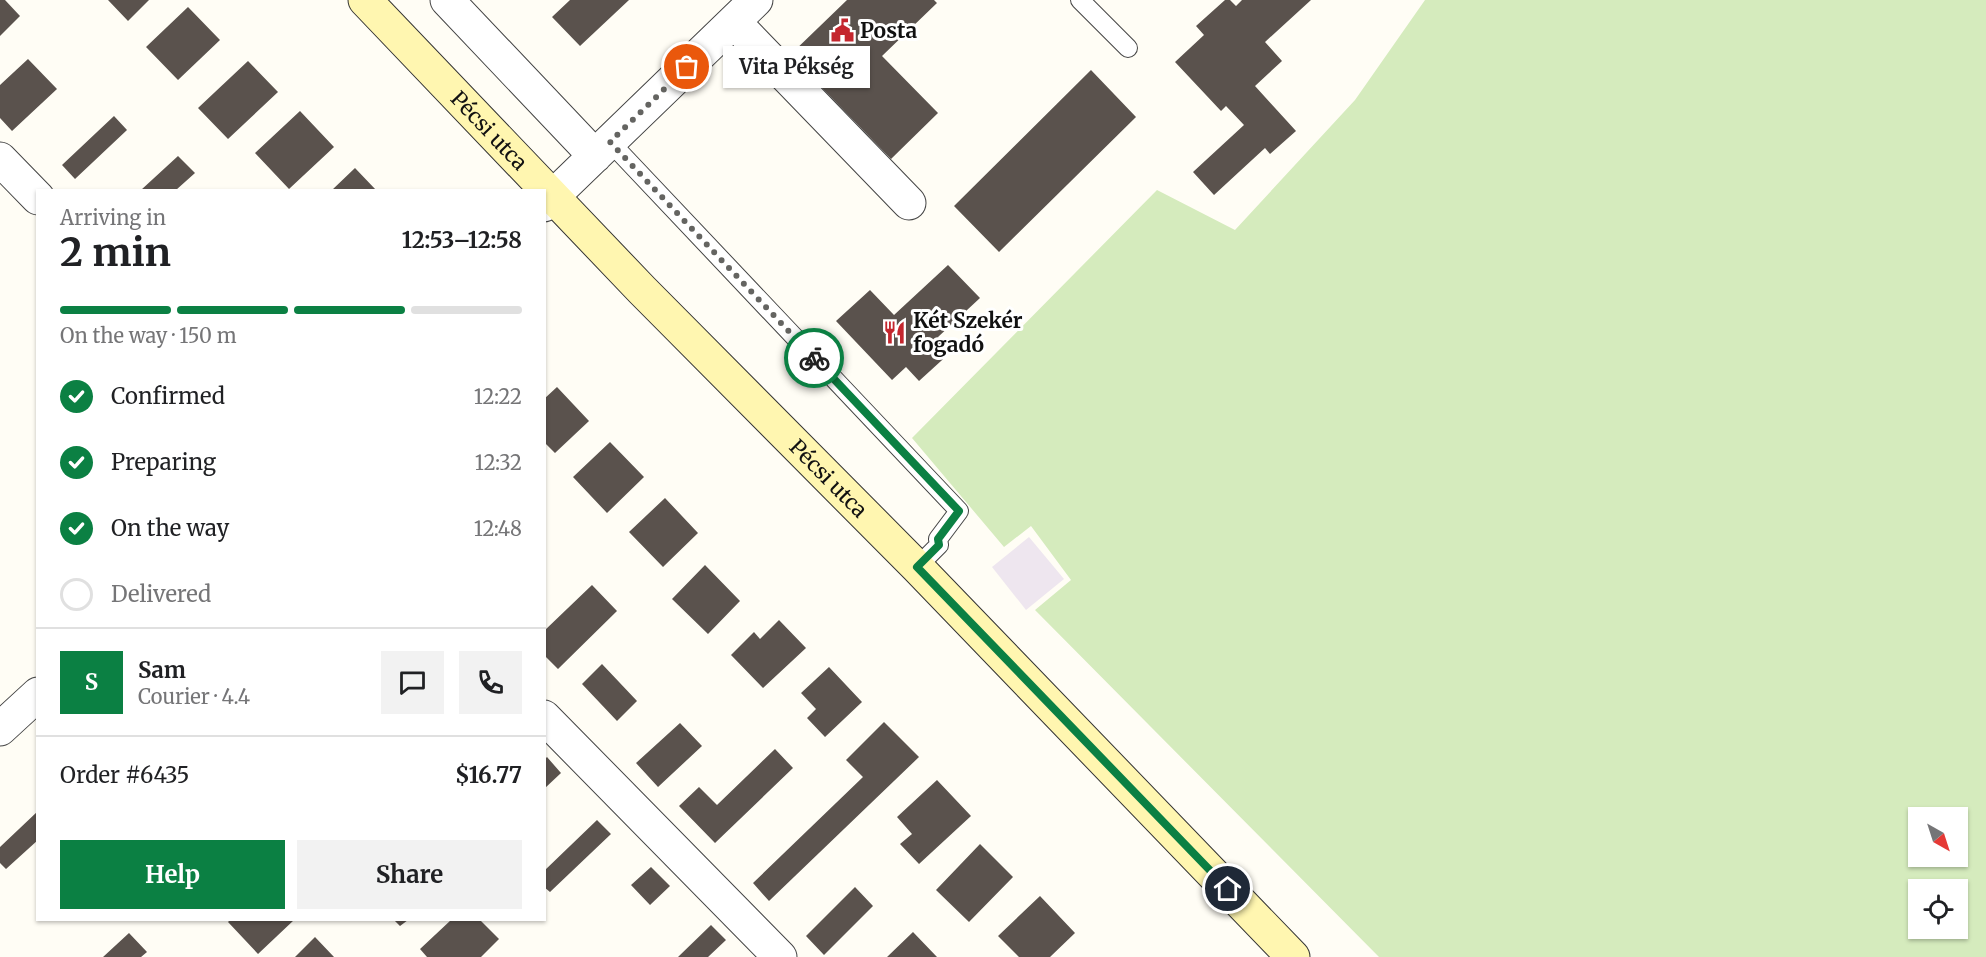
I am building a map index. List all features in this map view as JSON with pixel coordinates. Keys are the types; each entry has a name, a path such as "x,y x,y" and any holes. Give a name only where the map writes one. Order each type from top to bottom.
{"main road":[{"name":"Pécsi utca","path":"365,0 538,189"},
{"name":"Pécsi utca","path":"549,201 642,290 917,567 1293,957"}],"street":[{"path":"447,0 603,149"},
{"path":"549,201 745,11 909,203"},
{"path":"0,159 36,196"},
{"path":"0,729 36,696"},
{"path":"546,719 780,957"}],"lane":[{"path":"1080,0 1128,48"},
{"path":"603,149 656,191 959,511 938,539 939,545 917,567"}],"shaded area":[{"path":"1029,537 1064,579 1026,610 992,567"}],"green space":[{"path":"1425,0 1986,0 1986,957 1379,957 1035,610 1071,580 1031,526 1004,547 912,438 1157,190 1235,230 1355,100"}],"building":[{"path":"0,0 5,0 20,16 0,36"},
{"path":"108,0 149,0 128,21"},
{"path":"570,0 629,0 580,46 552,17"},
{"path":"847,0 934,0 937,3 882,56 938,113 891,159 790,55"},
{"path":"1225,0 1230,0 1236,6 1242,0 1311,0 1265,42 1282,61 1255,86 1296,131 1270,154 1265,148 1214,195 1193,172 1244,125 1226,106 1221,111 1175,62 1204,35 1196,26"},
{"path":"188,7 220,40 178,80 146,47"},
{"path":"28,59 57,89 12,131 0,118 0,85"},
{"path":"248,61 278,92 228,139 198,108"},
{"path":"1091,70 1136,117 999,252 954,206"},
{"path":"300,111 334,147 289,189 255,153"},
{"path":"114,116 127,130 75,179 62,165"},
{"path":"178,156 195,173 177,189 142,189"},
{"path":"355,168 375,189 333,189"},
{"path":"948,265 980,298 938,337 952,351 919,381 906,367 892,380 836,321 870,290 894,315"},
{"path":"557,387 589,421 555,453 546,444 546,397"},
{"path":"610,442 644,477 607,513 573,477"},
{"path":"665,498 698,533 663,567 629,532"},
{"path":"705,565 740,601 708,634 672,599"},
{"path":"592,585 617,611 558,669 546,657 546,629"},
{"path":"779,620 806,648 763,688 731,655 754,632 760,639"},
{"path":"602,664 637,701 617,721 582,684"},
{"path":"829,667 862,702 825,737 807,718 816,709 801,693"},
{"path":"884,722 919,757 769,901 753,883 863,777 846,760"},
{"path":"680,723 702,746 658,787 636,763"},
{"path":"775,749 793,768 715,843 679,806 699,787 717,805"},
{"path":"546,758 561,773 546,787"},
{"path":"937,780 971,816 919,864 900,844 912,834 897,817"},
{"path":"36,813 36,842 6,869 0,863 0,847"},
{"path":"597,820 611,834 550,892 546,889 546,869"},
{"path":"980,844 1013,877 969,922 936,890"},
{"path":"651,867 670,886 650,905 631,885"},
{"path":"855,887 873,906 824,955 806,936"},
{"path":"1040,896 1075,933 1050,957 1019,957 998,936"},
{"path":"229,921 293,921 258,954"},
{"path":"395,921 407,921 400,926"},
{"path":"450,921 481,921 499,939 481,957 427,957 420,949"},
{"path":"711,925 726,940 708,957 678,957"},
{"path":"913,932 937,957 887,957"},
{"path":"129,933 147,952 141,957 103,957"},
{"path":"315,937 334,957 295,957"}],"way so far":[{"path":"687,67 610,142 814,358"}],"place":[{"name":"Posta","path":"842,30"},
{"name":"Vita Pékség","path":"687,67"},
{"name":"Két Szekér fogadó","path":"895,332"}],"route":[{"path":"814,358 959,511 938,539 939,545 917,567 1228,889"}]}
